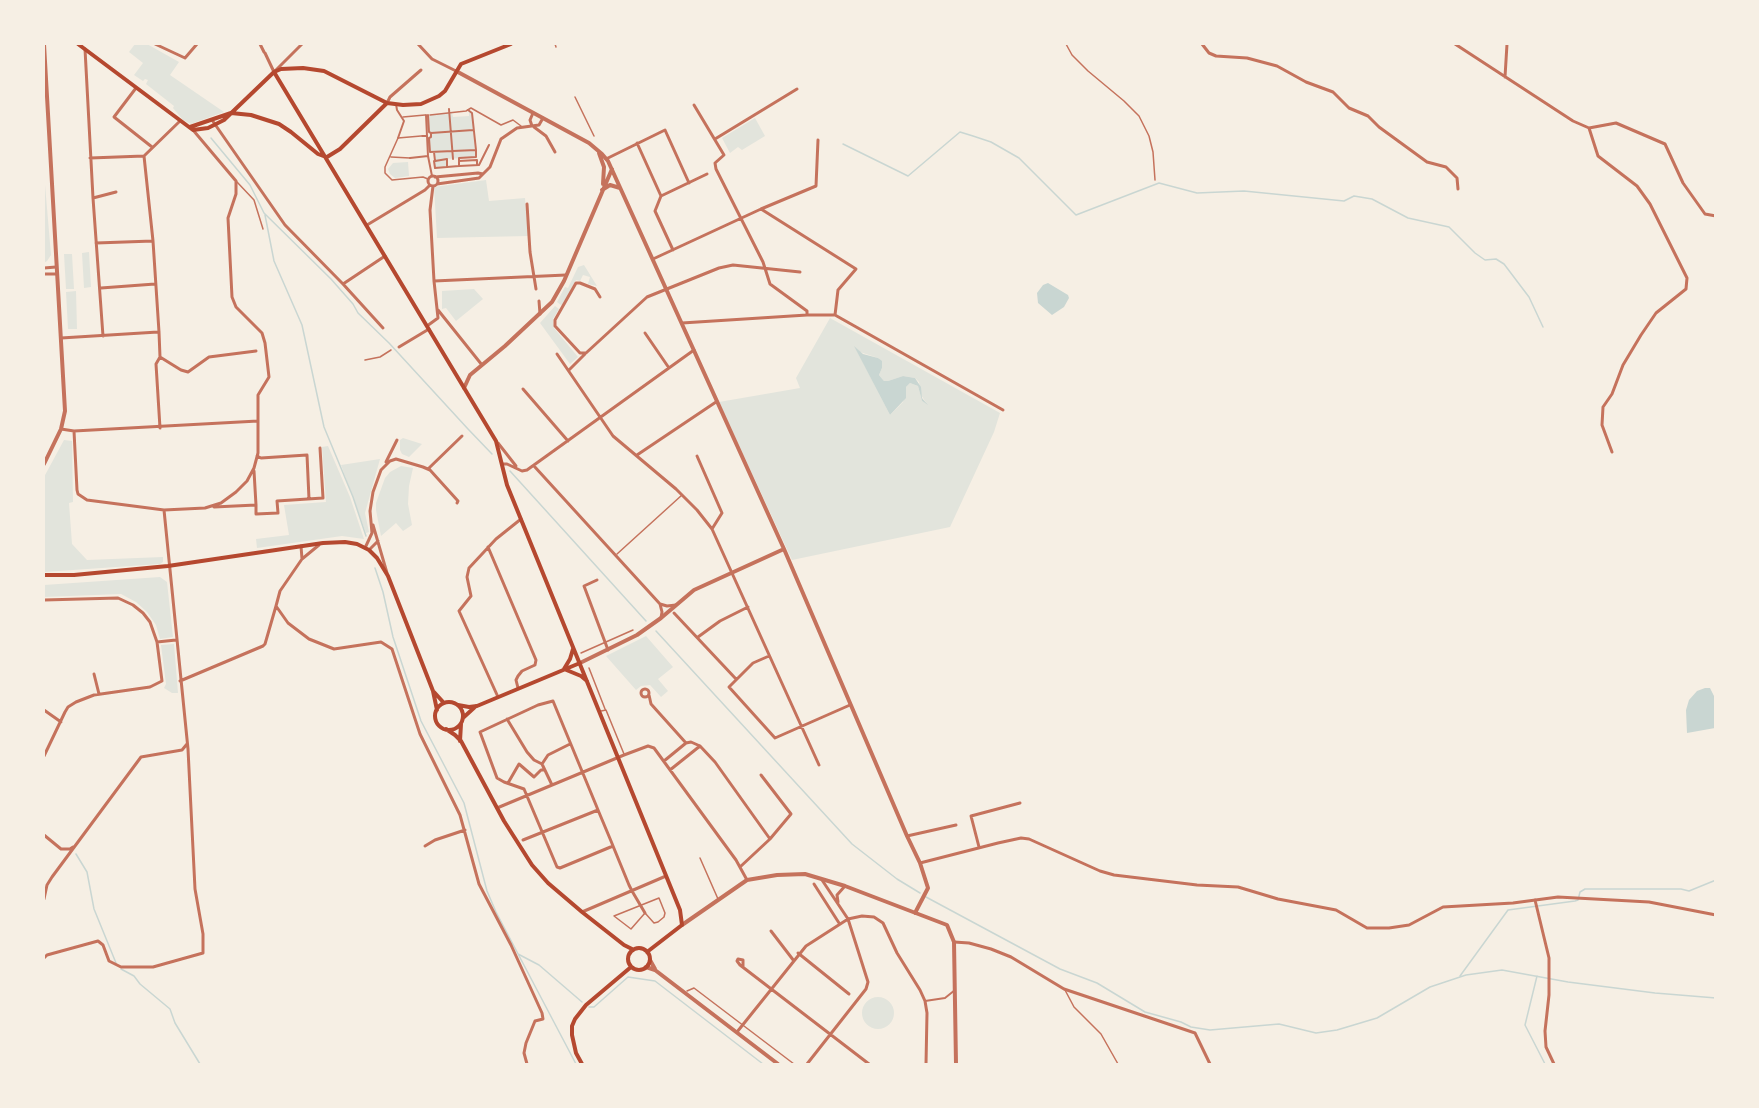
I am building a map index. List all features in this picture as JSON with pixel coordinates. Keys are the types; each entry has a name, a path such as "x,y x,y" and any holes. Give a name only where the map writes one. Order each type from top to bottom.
{"main road":[{"path":"78,44 191,129 215,125 224,120 274,72 281,69 303,68 324,71 387,103 421,104 445,91 461,64 511,44"},
{"path":"274,72 496,441 507,485 580,663 603,711 680,910 682,924 647,952"},
{"path":"327,157 340,149 387,103"},
{"path":"191,129 231,113 251,115 267,119 291,132 318,154 327,157"},
{"path":"44,575 74,575 168,566 323,543 345,542 367,549 377,558 388,576 432,690 437,721 461,741 519,848 548,883 631,951"},
{"path":"563,669 572,654 573,645"},
{"path":"437,710 444,703 451,702 469,707 477,706 580,663"},
{"path":"563,669 589,682"},
{"path":"432,690 444,703"},
{"path":"458,705 462,711 461,741"},
{"path":"446,729 455,728 477,706"},
{"path":"639,948 647,952 650,960 646,967 637,970 632,967 628,961 631,951 639,948"},
{"path":"582,1065 576,1053 572,1035 575,1018 585,1005 632,967"}],"street":[{"path":"155,44 184,58 197,44"},
{"path":"260,44 274,72 302,44"},
{"path":"418,44 432,59 589,143 598,149 612,169 651,260 784,549 920,863 928,888 915,913"},
{"path":"1202,44 1209,53 1216,56 1247,58 1277,66 1306,82 1333,92 1349,108 1368,116 1379,127 1427,162 1446,167 1457,178 1458,189"},
{"path":"1455,44 1572,121 1589,128 1616,123 1665,144 1688,190 1705,213 1716,216"},
{"path":"1505,77 1508,44"},
{"path":"44,45 65,411 61,429 44,464"},
{"path":"85,49 90,158 103,336"},
{"path":"387,103 390,97 421,70"},
{"path":"136,88 114,117 152,147"},
{"path":"715,139 796,89"},
{"path":"445,91 449,96"},
{"path":"396,104 404,121 398,138"},
{"path":"694,105 724,154 715,163 716,169 763,262 770,284 807,311 807,315"},
{"path":"459,166 459,158 476,157 471,113 468,110"},
{"path":"449,111 453,159"},
{"path":"533,113 530,120 532,126 546,136 555,152"},
{"path":"427,115 429,132 432,137 429,138 430,152 476,150"},
{"path":"399,347 438,318 430,210 433,185 437,179 428,156 427,115"},
{"path":"367,225 433,185 478,178 490,167 501,139 522,127 539,125 543,118"},
{"path":"212,120 285,225 383,328"},
{"path":"90,158 144,156 180,121"},
{"path":"1589,128 1598,156 1638,186 1650,204 1688,280 1685,290 1648,323 1623,365 1612,394 1603,407 1602,425 1612,452"},
{"path":"191,129 236,181 236,194 228,218 232,297 236,307 262,333 269,377 258,395 257,456 254,468 247,481 236,492 222,503 205,508"},
{"path":"431,133 473,130"},
{"path":"606,159 665,130 689,183"},
{"path":"422,136 427,136"},
{"path":"308,146 313,145 315,138"},
{"path":"651,260 816,186 818,141"},
{"path":"637,143 661,196"},
{"path":"477,165 489,145"},
{"path":"598,149 604,167 602,190"},
{"path":"434,152 435,161 447,160"},
{"path":"144,156 159,332 160,357 156,364 160,428"},
{"path":"410,158 428,156"},
{"path":"447,160 447,167"},
{"path":"447,160 434,161 435,168 477,165"},
{"path":"459,161 477,160 477,165"},
{"path":"464,388 470,375 552,302 612,169"},
{"path":"673,250 655,211 661,196 716,169"},
{"path":"433,185 428,179 434,176 483,174"},
{"path":"602,190 610,185 621,188"},
{"path":"93,198 116,192"},
{"path":"527,204 530,252 536,289"},
{"path":"761,209 856,269 838,290 835,315"},
{"path":"96,243 153,241"},
{"path":"343,284 385,256"},
{"path":"568,370 641,302 666,289 719,268 733,265 800,272"},
{"path":"44,268 56,267"},
{"path":"44,274 57,274"},
{"path":"434,281 566,275"},
{"path":"586,353 580,353 555,326 555,320 576,283 595,289 600,297"},
{"path":"100,288 155,284"},
{"path":"539,301 540,314"},
{"path":"437,309 482,364"},
{"path":"681,323 835,315 1003,410"},
{"path":"61,338 159,332"},
{"path":"645,333 669,368"},
{"path":"501,464 507,464 522,471 534,466 694,350"},
{"path":"160,357 188,372 194,370 209,357 256,351"},
{"path":"557,354 613,436 698,510 712,529 819,765"},
{"path":"458,377 470,375"},
{"path":"523,389 568,441"},
{"path":"637,455 716,402"},
{"path":"61,429 74,432 258,421"},
{"path":"74,432 77,490 87,500 164,510 256,505"},
{"path":"428,469 462,436"},
{"path":"367,549 371,539 370,502 381,470 397,440"},
{"path":"496,441 517,468"},
{"path":"254,468 256,514 278,513 277,501 323,498 320,448"},
{"path":"257,456 261,458 307,455 309,499"},
{"path":"697,456 722,513 712,529"},
{"path":"385,464 396,459 428,469 458,501 457,503"},
{"path":"534,466 660,604 661,618"},
{"path":"44,958 47,955 98,942 103,945 109,961 121,967 153,967 203,953 203,933 195,889 188,749 164,510"},
{"path":"498,697 459,612 471,596 467,577 470,568 488,547 521,519"},
{"path":"372,523 388,576"},
{"path":"367,549 378,541"},
{"path":"180,681 265,644 280,591 303,559 312,549 323,543"},
{"path":"301,546 303,559"},
{"path":"488,547 536,660 535,665 522,671 518,676 516,680 518,688"},
{"path":"580,663 637,636 672,611 693,590 784,549"},
{"path":"597,579 584,585 608,650"},
{"path":"44,600 118,598 133,605 150,622 157,642 162,681 157,684 99,694 68,707 44,756"},
{"path":"660,604 676,605"},
{"path":"276,606 288,623 302,634 334,649 381,642 390,646 420,734 452,795 465,830 479,884 511,945 542,1014 543,1019 535,1021 528,1034 524,1053 528,1065"},
{"path":"698,637 720,621 748,607"},
{"path":"672,611 736,680"},
{"path":"157,642 176,640"},
{"path":"769,656 753,663 729,687 775,738 850,705"},
{"path":"94,674 99,694"},
{"path":"651,705 648,691 644,690 641,693 643,697 686,743"},
{"path":"643,697 649,695"},
{"path":"613,846 559,868 528,795 523,788 497,778 480,734 481,730 538,705 553,701 632,891 645,913"},
{"path":"44,710 61,722"},
{"path":"507,719 526,752 542,764 552,785"},
{"path":"664,761 686,743 692,742 700,746 715,762 770,838"},
{"path":"44,899 47,885 141,757 182,750 187,744"},
{"path":"542,764 548,755 570,744"},
{"path":"497,808 648,746 654,748 664,761 747,880"},
{"path":"670,770 700,746"},
{"path":"182,750 188,758"},
{"path":"508,783 519,764 534,777 541,770 545,770"},
{"path":"740,867 791,814 760,775"},
{"path":"980,848 972,816 1020,803"},
{"path":"523,840 598,810"},
{"path":"907,836 956,825"},
{"path":"425,846 435,840 465,830"},
{"path":"44,835 61,849 70,849 77,844"},
{"path":"920,863 1021,838 1029,839 1114,875 1197,885 1238,887 1278,899 1336,910 1366,928 1409,925 1443,907 1536,904 1558,897 1649,902 1716,915"},
{"path":"682,924 747,880 777,875 805,874 845,886 947,925 954,942 956,1065"},
{"path":"582,912 667,876"},
{"path":"807,1065 866,989 868,982 848,919 821,878"},
{"path":"830,892 835,883"},
{"path":"835,883 839,892"},
{"path":"814,884 839,924"},
{"path":"838,904 837,895 845,886"},
{"path":"1536,904 1549,958 1545,1039 1554,1065"},
{"path":"737,1032 798,953 848,919 862,916 874,917 883,923 925,1001 926,1065"},
{"path":"771,931 794,961"},
{"path":"954,942 969,942 1011,957 1065,989 1196,1033 1210,1065"},
{"path":"798,953 849,994"},
{"path":"650,960 655,970"},
{"path":"743,966 869,1065"},
{"path":"646,967 655,970 778,1065"},
{"path":"925,1001 945,998 955,990"}],"lane":[{"path":"1066,44 1072,55 1088,71 1138,116 1149,136 1153,152 1155,180"},
{"path":"575,97 594,136"},
{"path":"402,117 471,108 501,125 513,120 522,127"},
{"path":"422,136 398,138 385,173 392,180 423,177 428,179"},
{"path":"390,158 410,158"},
{"path":"236,181 254,200 263,229"},
{"path":"365,360 380,357 391,350"},
{"path":"616,555 682,495"},
{"path":"581,652 633,630"},
{"path":"589,668 603,711 624,755"},
{"path":"700,858 718,899"},
{"path":"659,898 665,913 664,917 654,923 645,913 631,929 614,916 640,906 659,898"},
{"path":"685,993 694,988 794,1065"},
{"path":"1065,989 1074,1007 1101,1034 1118,1065"}],"shaded area":[{"path":"135,44 147,44 179,62 170,75 224,112 191,124 183,120 173,108 174,106 146,84 148,80 143,81 134,75 143,63 129,52"},
{"path":"469,112 472,113 476,157 447,159 447,167 435,168 434,152 430,152 431,133 429,132 428,115 452,113 453,117 469,116"},
{"path":"755,118 765,136 742,150 738,147 730,153 722,138"},
{"path":"408,162 409,176 395,178 390,174 388,169 393,163"},
{"path":"44,173 51,255 44,263"},
{"path":"486,180 489,201 525,198 528,236 437,238 434,187"},
{"path":"89,252 91,287 84,288 82,253"},
{"path":"64,254 72,254 74,289 66,289"},
{"path":"584,265 597,286 588,284 590,277 583,275 580,281 576,280 562,306 557,302 565,287 568,288 578,267"},
{"path":"1048,283 1068,295 1069,298 1064,307 1052,315 1038,303 1037,293 1043,285"},
{"path":"474,289 483,299 456,321 446,308 442,309 442,291"},
{"path":"76,291 77,329 68,329 66,292"},
{"path":"555,306 559,309 553,319 554,328 578,357 570,364 540,323"},
{"path":"830,318 1000,413 994,432 950,527 792,560 719,402 800,388 796,378","holes":["855,347 860,352 878,358 882,368 879,375 884,381 903,376 915,378 919,382 921,395 927,404 922,401 918,386 910,383 906,387 903,402 890,415"]},
{"path":"854,346 863,354 882,361 879,375 884,381 903,376 915,378 921,387 922,398 928,405 922,401 918,386 910,383 906,387 906,398 890,415"},
{"path":"403,438 422,444 409,457 402,454 400,450 400,440"},
{"path":"64,440 72,441 73,502 69,503 72,544 87,560 163,557 163,562 44,572 44,477"},
{"path":"328,446 350,497 364,539 342,536 257,548 256,539 289,535 284,505 326,502 322,447"},
{"path":"380,459 365,513 369,532 366,533 341,465"},
{"path":"401,466 413,468 408,504 412,525 403,531 396,523 381,536 376,503 385,478"},
{"path":"160,577 167,582 173,637 160,639 156,625 147,612 136,602 121,594 44,597 44,585"},
{"path":"646,636 673,667 658,679 668,691 661,697 650,685 641,686 636,690 606,656"},
{"path":"174,644 178,693 172,693 164,688 166,684 161,645"},
{"path":"1710,688 1715,698 1715,728 1687,733 1686,710 1689,700 1697,691"},
{"path":"878,997 889,1002 894,1013 889,1024 878,1029 867,1024 862,1013 867,1002"}],"waterway":[{"path":"843,144 908,176 960,132 991,142 1019,158 1076,215 1159,183 1197,193 1244,191 1344,201 1354,196 1372,199 1408,218 1449,227 1485,260 1496,259 1504,264 1529,297 1543,327"},
{"path":"211,138 250,185 264,213 331,279 358,313 389,343 492,454"},
{"path":"265,215 274,261 302,325 324,427 353,497 366,536"},
{"path":"510,471 646,621"},
{"path":"375,568 393,637 421,721 464,803 487,891 576,1064"},
{"path":"656,631 852,844 897,879 920,893"},
{"path":"76,854 87,872 94,909 116,963"},
{"path":"1460,976 1508,910 1575,901 1578,900 1580,892 1585,889 1681,889 1689,891 1716,880"},
{"path":"926,897 1060,969 1097,983 1145,1012 1191,1027 1210,1030 1279,1024 1316,1033 1337,1030 1377,1018 1430,987 1466,975 1502,970 1568,982 1716,998"},
{"path":"518,954 539,965 582,1002"},
{"path":"121,969 134,976 140,984 170,1009 175,1023 200,1064"},
{"path":"1537,976 1525,1025 1545,1064"},
{"path":"589,1007 594,1007 628,977 655,981 763,1064"}]}
